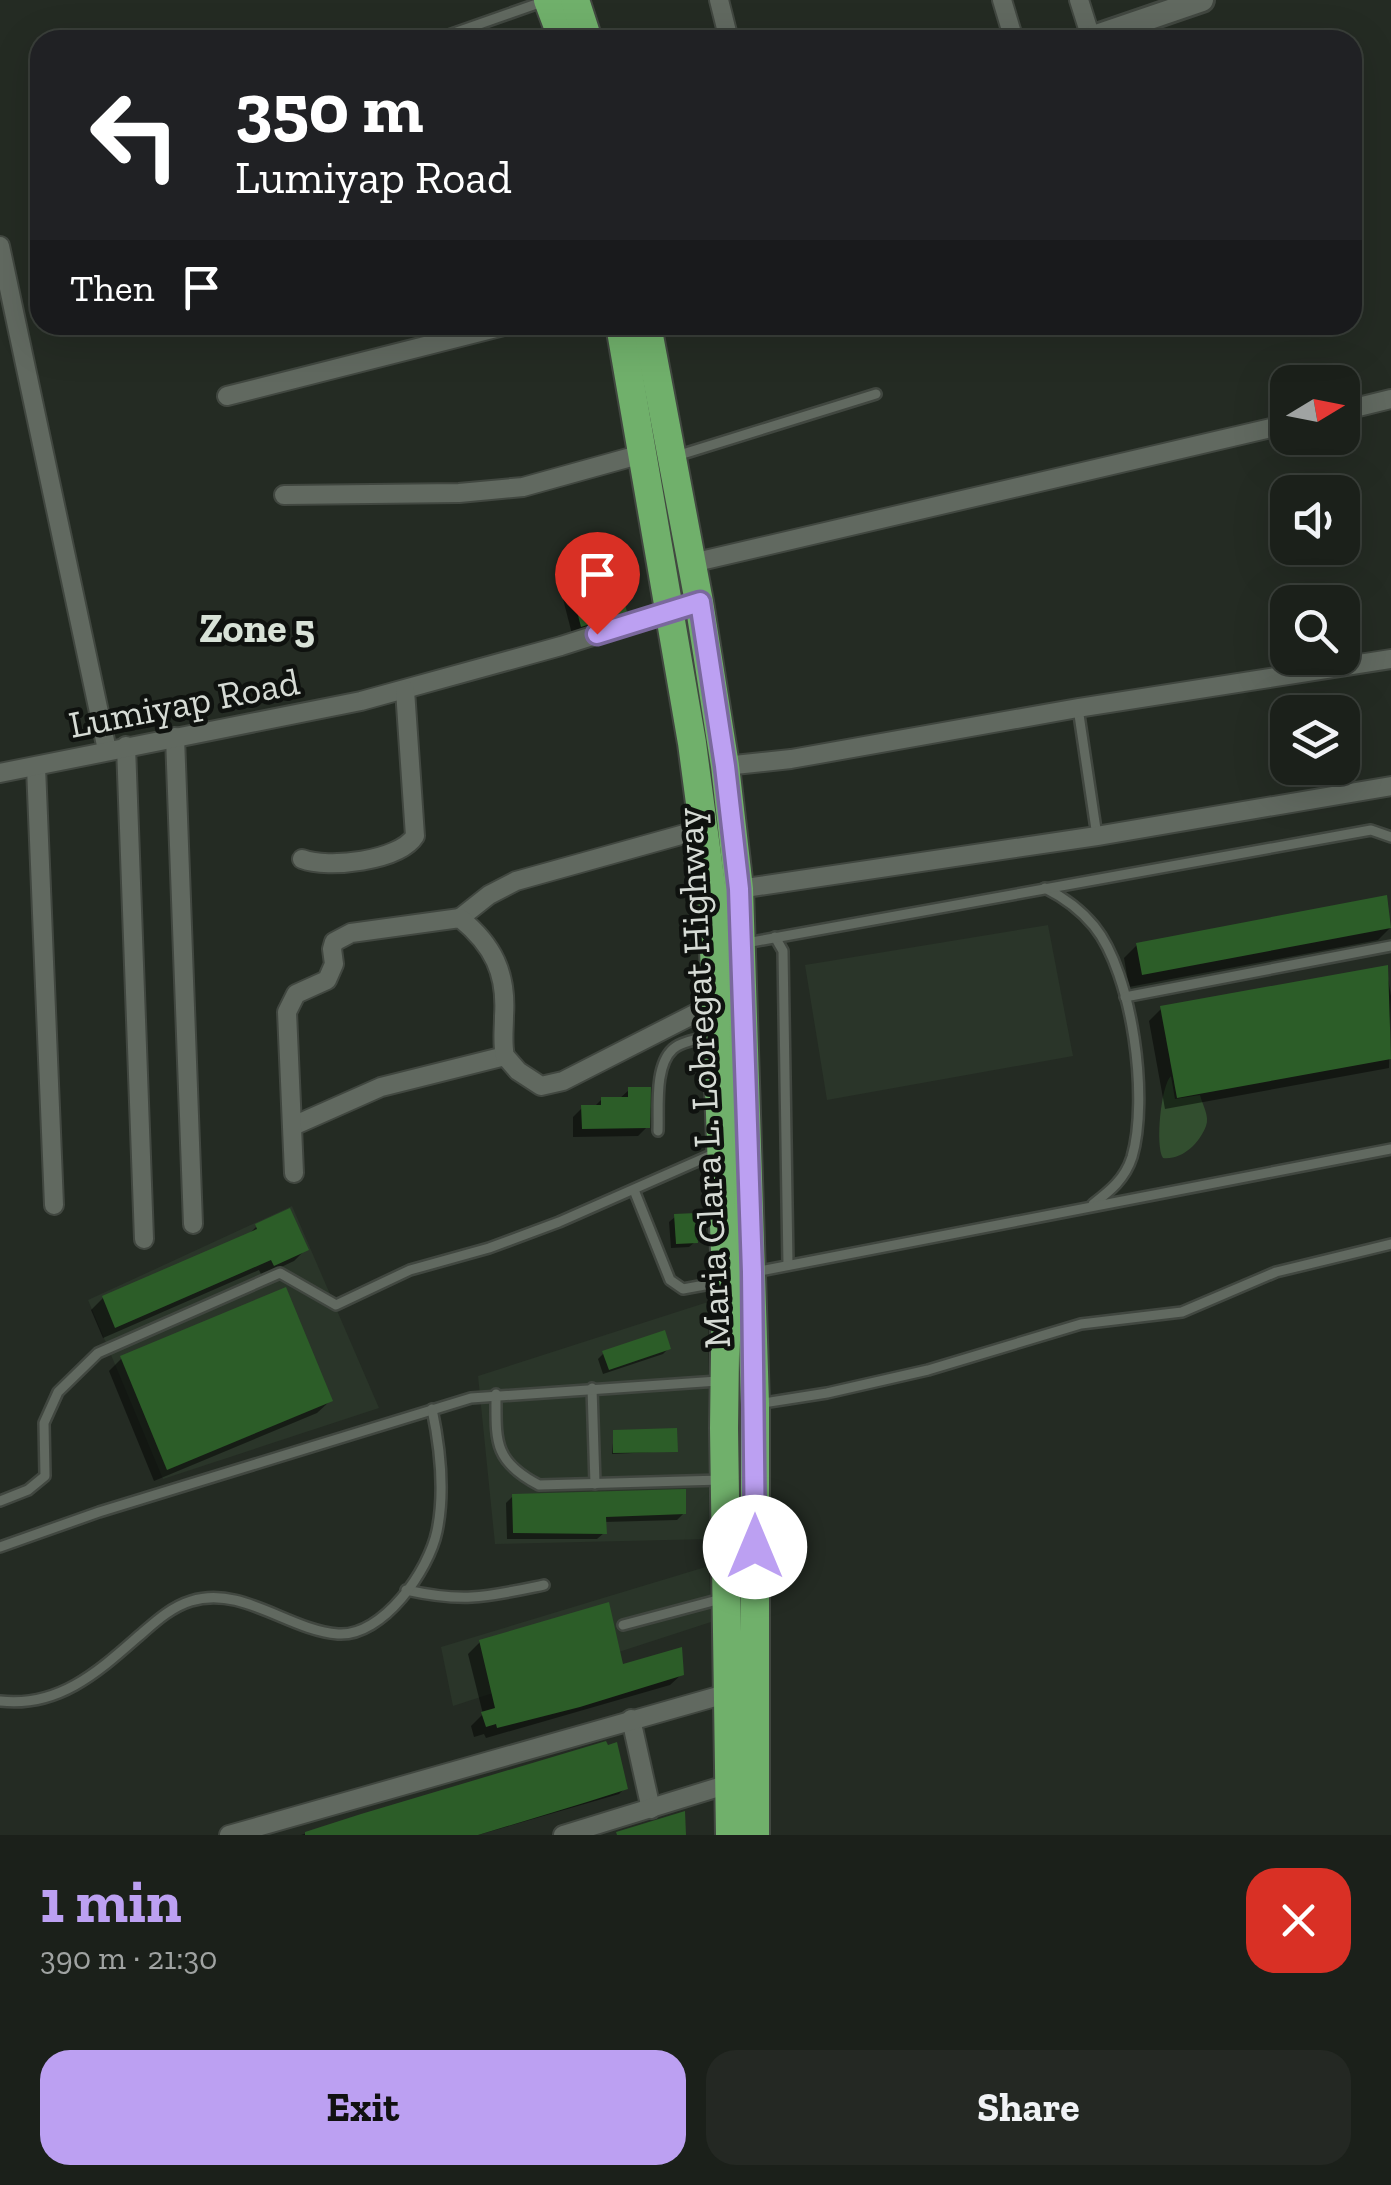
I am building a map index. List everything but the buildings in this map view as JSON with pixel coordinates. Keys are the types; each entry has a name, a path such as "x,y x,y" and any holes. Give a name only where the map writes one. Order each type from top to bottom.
{"highway":[{"path":"548,0 558,30"},
{"path":"574,0 584,30"},
{"name":"Maria Clara L. Lobregat Highway","path":"622,335 706,828 726,891"},
{"name":"Maria Clara L. Lobregat Highway","path":"648,335 700,602 725,766 739,1276 725,1380 727,1597 742,1690 755,1835"},
{"name":"Maria Clara L. Lobregat Highway","path":"729,946 716,1003 721,1150 754,1404 742,1690 729,1784 730,1835"}],"street":[{"path":"719,0 726,30"},
{"path":"1002,0 1011,30"},
{"path":"1079,0 1086,30"},
{"path":"1114,30 1202,0"},
{"path":"0,246 116,748 144,1238"},
{"path":"227,396 468,335"},
{"path":"1360,407 1391,399"},
{"path":"692,564 1270,428"},
{"path":"284,495 459,493 523,486 642,454"},
{"name":"Lumiyap Road","path":"0,773 405,690 700,602"},
{"path":"725,766 791,759 1391,658"},
{"path":"302,859 332,866 399,850 415,836 405,690"},
{"path":"175,738 194,1224"},
{"path":"36,767 54,1206"},
{"path":"726,891 1098,836 1391,786"},
{"path":"294,1173 286,1012 296,994 327,980 334,964 334,942 351,933 460,918 489,895 516,882 706,828"},
{"path":"460,918 477,933 499,963 504,986 505,1056 533,1082 550,1086 716,1003"},
{"path":"293,1126 380,1087 505,1056"},
{"path":"229,1835 742,1690"},
{"path":"630,1719 651,1809"},
{"path":"563,1835 729,1784"}],"lane":[{"path":"462,30 548,0"},
{"path":"672,458 876,394"},
{"path":"1078,708 1098,836"},
{"path":"729,946 1371,830 1391,837"},
{"path":"1043,887 1070,900 1097,929 1126,997 1134,1041 1140,1112 1131,1160 1116,1187 1091,1206"},
{"path":"775,938 783,951 788,1265"},
{"path":"1126,997 1391,946"},
{"path":"658,1131 660,1084 670,1053 676,1046 717,1035"},
{"path":"634,1190 670,1280 683,1289 788,1265 1391,1149"},
{"path":"0,1501 28,1490 45,1476 44,1423 58,1392 98,1352 280,1273 336,1305 410,1270 521,1237 721,1150"},
{"path":"754,1404 928,1370 1081,1324 1182,1312 1276,1272 1391,1244"},
{"path":"0,1547 99,1512 432,1409 496,1394 725,1380"},
{"path":"592,1388 595,1484"},
{"path":"496,1394 496,1435 505,1460 516,1474 538,1486 724,1480"},
{"path":"0,1700 23,1704 63,1692 102,1668 171,1610 191,1600 216,1597 258,1607 318,1631 342,1634 367,1629 390,1614 428,1557 437,1532 440,1455 432,1409"},
{"path":"406,1590 475,1600 544,1585"},
{"path":"623,1625 727,1597"}],"shaded area":[{"path":"1048,925 1073,1056 827,1100 805,965"},
{"path":"292,1206 379,1408 163,1479 88,1300"},
{"path":"708,1302 709,1539 495,1544 478,1376"},
{"path":"709,1566 711,1622 453,1706 441,1647"}],"green space":[{"path":"1171,1076 1175,1099 1200,1095 1207,1122 1189,1150 1163,1158 1160,1116"}],"district":[{"name":"Zone 5","path":"257,628"}],"route":[{"path":"597,634 700,602 739,889 752,1272 755,1547"}]}
